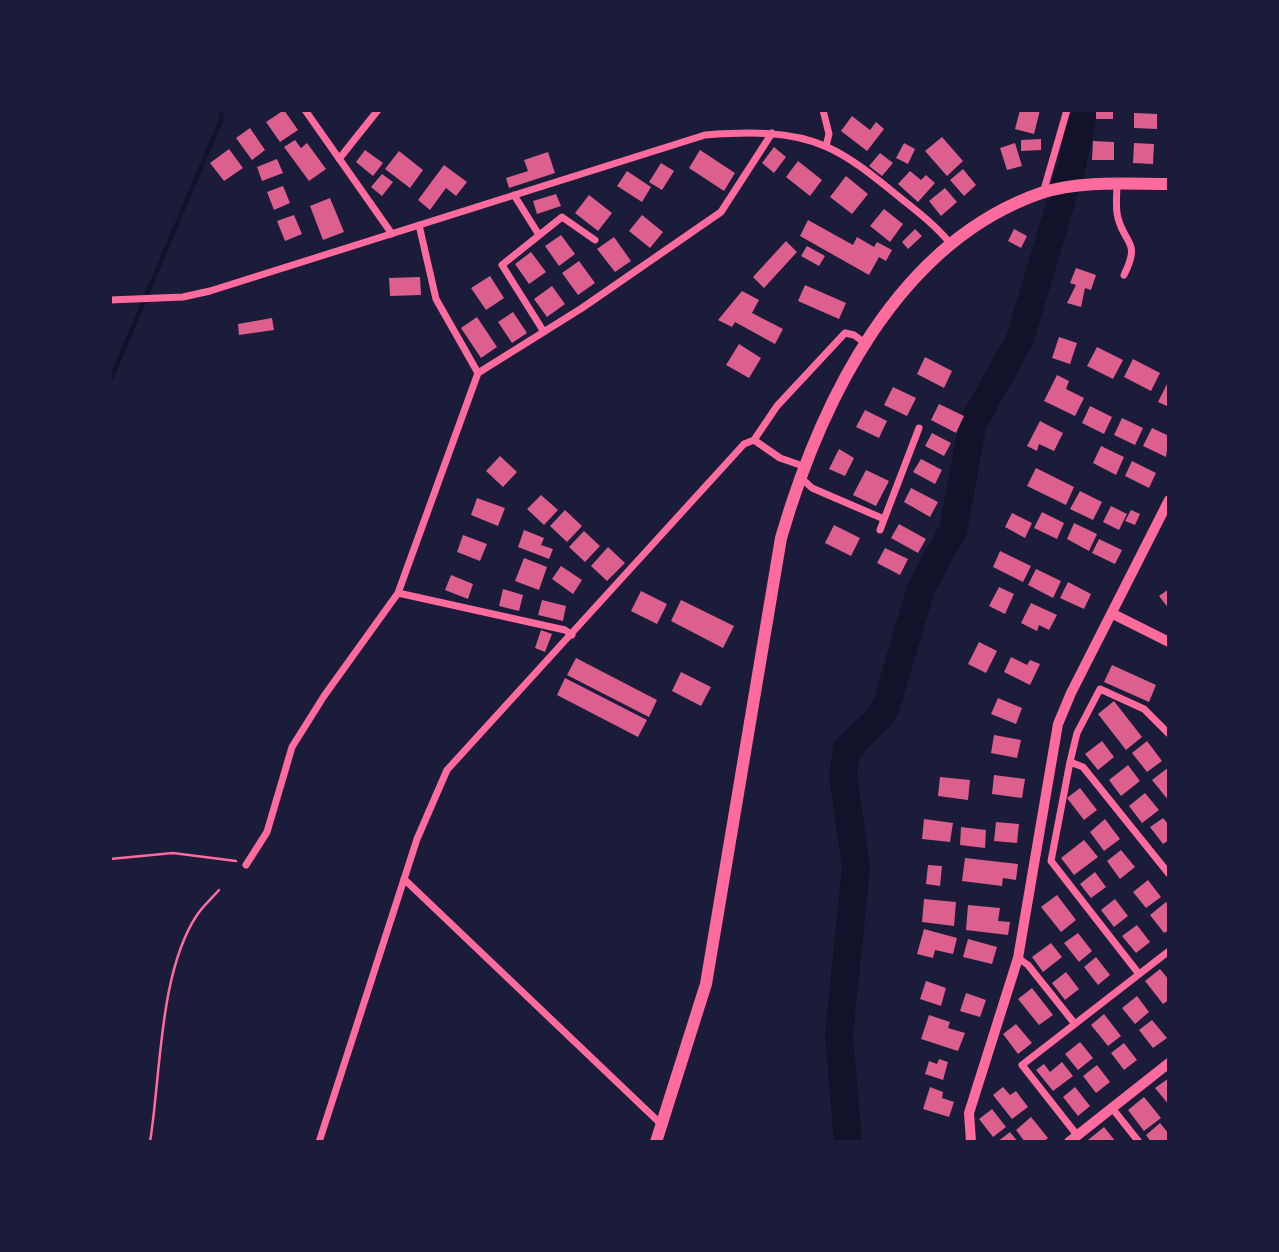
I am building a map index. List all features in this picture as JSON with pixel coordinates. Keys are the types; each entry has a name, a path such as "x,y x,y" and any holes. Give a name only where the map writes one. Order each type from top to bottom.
{"main road":[{"path":"656,1142 706,984 781,538 801,471 828,407 865,343 916,279 950,243 999,211 1043,193 1074,187 1169,184"}],"street":[{"path":"305,110 392,234"},
{"path":"339,159 378,110"},
{"path":"823,110 829,134 827,146"},
{"path":"1043,193 1067,110"},
{"path":"246,864 267,832 292,747 324,696 398,593 478,373 544,332 722,212 772,133"},
{"path":"110,300 154,299 210,290 705,135 772,133 827,146 885,186 937,228 950,243"},
{"path":"1117,184 1118,218 1130,239 1131,261 1124,275"},
{"path":"514,195 540,235"},
{"path":"544,332 502,265 562,217 595,240"},
{"path":"419,225 436,299 478,373"},
{"path":"319,1142 417,839 447,770 744,444 754,440 777,406 845,333 854,335 865,343"},
{"path":"880,530 919,428"},
{"path":"754,440 801,471 812,488 884,519"},
{"path":"971,1142 970,1113 1018,958 1058,724 1070,692 1113,614 1169,500"},
{"path":"398,593 552,627 572,635"},
{"path":"1113,614 1169,642"},
{"path":"1139,974 1051,861 1077,733 1100,689 1144,709 1169,734"},
{"path":"1070,762 1083,767 1169,874"},
{"path":"404,879 663,1125"},
{"path":"1169,951 1022,1065 1073,1138 1169,1063"},
{"path":"1018,958 1028,965 1075,1024"},
{"path":"1112,1108 1139,1142"}],"path":[{"path":"110,859 173,853 228,859 246,864"},
{"path":"150,1142 159,1090 165,1015 180,953 197,915 219,890"}],"building":[{"path":"284,110 298,130 280,142 266,122"},
{"path":"1020,110 1040,110 1034,134 1015,129"},
{"path":"1096,110 1113,110 1113,119 1096,119"},
{"path":"1134,113 1157,114 1157,129 1134,128"},
{"path":"852,116 870,130 876,122 884,129 867,151 841,131"},
{"path":"250,128 265,150 252,160 236,138"},
{"path":"942,137 963,161 947,176 925,151"},
{"path":"1041,139 1041,150 1021,151 1021,140"},
{"path":"295,140 301,148 307,143 326,169 309,181 284,147"},
{"path":"1093,141 1114,142 1114,160 1092,160"},
{"path":"904,143 915,149 908,164 896,158"},
{"path":"1015,143 1022,166 1007,170 1000,148"},
{"path":"1134,143 1154,144 1153,164 1133,163"},
{"path":"774,147 786,157 774,173 762,163"},
{"path":"229,149 243,168 224,181 210,163"},
{"path":"365,150 383,163 373,176 356,162"},
{"path":"700,150 735,173 724,191 689,168"},
{"path":"399,151 423,170 410,188 385,169"},
{"path":"548,152 555,173 509,188 506,178 528,171 524,160"},
{"path":"880,153 893,163 882,176 869,166"},
{"path":"277,159 283,173 262,181 257,167"},
{"path":"798,161 822,180 810,196 786,177"},
{"path":"661,163 674,171 662,190 649,182"},
{"path":"444,165 467,182 456,196 446,188 430,210 418,200"},
{"path":"963,169 976,185 964,196 950,180"},
{"path":"627,171 651,187 642,202 617,186"},
{"path":"910,171 921,180 926,175 935,183 918,202 898,184"},
{"path":"382,174 393,182 382,196 371,187"},
{"path":"846,176 868,194 852,214 830,197"},
{"path":"283,186 290,203 274,210 267,192"},
{"path":"945,188 957,202 941,216 929,201"},
{"path":"556,194 561,206 537,214 533,201"},
{"path":"589,195 612,213 598,231 575,213"},
{"path":"330,198 344,232 323,240 310,206"},
{"path":"884,209 903,224 890,242 870,226"},
{"path":"294,215 302,234 285,241 277,221"},
{"path":"642,215 663,232 650,248 629,231"},
{"path":"808,220 853,245 857,237 874,247 877,242 892,250 886,261 879,257 869,275 800,236"},
{"path":"915,229 922,236 908,249 902,242"},
{"path":"1014,229 1027,236 1021,248 1008,241"},
{"path":"561,235 575,254 559,266 545,246"},
{"path":"614,237 631,261 615,272 597,249"},
{"path":"786,241 797,252 764,288 753,277"},
{"path":"807,246 825,256 819,266 801,256"},
{"path":"531,252 546,272 529,284 515,264"},
{"path":"579,261 595,283 578,295 562,273"},
{"path":"1076,268 1096,275 1091,290 1085,288 1081,307 1067,303 1076,285 1070,283"},
{"path":"490,276 504,298 486,310 471,288"},
{"path":"420,277 421,295 390,296 389,278"},
{"path":"805,285 846,303 839,319 798,301"},
{"path":"552,286 565,304 547,317 534,299"},
{"path":"742,291 759,300 752,313 783,329 775,344 735,322 732,327 718,320"},
{"path":"513,312 527,333 512,343 498,322"},
{"path":"477,317 497,347 481,358 461,328"},
{"path":"272,318 274,330 239,335 238,324"},
{"path":"1059,337 1077,343 1070,364 1052,358"},
{"path":"739,344 761,358 749,378 726,365"},
{"path":"1097,347 1123,360 1113,379 1087,366"},
{"path":"925,357 952,371 944,388 917,374"},
{"path":"1133,359 1160,373 1151,391 1124,377"},
{"path":"1057,375 1069,381 1066,389 1084,398 1075,416 1044,401"},
{"path":"1167,384 1169,385 1169,407 1158,402"},
{"path":"893,387 916,398 907,416 884,405"},
{"path":"939,404 964,416 956,433 931,420"},
{"path":"1090,406 1112,417 1104,434 1082,423"},
{"path":"865,410 887,421 879,438 856,427"},
{"path":"1122,418 1143,428 1135,445 1114,435"},
{"path":"1040,421 1063,433 1054,451 1039,444 1037,451 1027,446"},
{"path":"1152,428 1169,436 1166,457 1143,446"},
{"path":"932,433 951,443 944,456 925,446"},
{"path":"1101,446 1124,457 1116,475 1093,463"},
{"path":"839,449 854,458 845,476 829,469"},
{"path":"500,456 517,472 503,487 486,471"},
{"path":"921,459 942,470 935,484 913,472"},
{"path":"1132,461 1156,473 1149,488 1125,476"},
{"path":"1036,468 1074,487 1066,505 1027,486"},
{"path":"866,470 889,481 876,506 853,495"},
{"path":"911,488 938,502 930,517 904,502"},
{"path":"1080,491 1102,502 1093,520 1070,509"},
{"path":"541,495 558,510 544,525 527,509"},
{"path":"477,498 505,508 498,526 471,515"},
{"path":"1111,506 1127,514 1119,530 1103,522"},
{"path":"565,510 582,526 567,542 550,526"},
{"path":"1131,510 1140,514 1135,525 1125,521"},
{"path":"1042,512 1064,523 1057,539 1034,528"},
{"path":"1012,513 1032,523 1025,538 1005,527"},
{"path":"1074,523 1097,534 1089,551 1067,539"},
{"path":"899,524 926,539 918,553 891,538"},
{"path":"834,525 860,538 851,556 825,543"},
{"path":"524,530 544,538 541,545 553,549 549,559 518,547"},
{"path":"584,531 600,546 585,562 569,547"},
{"path":"463,535 487,544 480,561 457,552"},
{"path":"1099,539 1122,550 1115,564 1092,553"},
{"path":"608,547 625,563 607,581 591,566"},
{"path":"885,548 908,559 900,575 877,563"},
{"path":"1000,551 1031,566 1023,582 993,567"},
{"path":"524,558 547,567 539,590 515,581"},
{"path":"561,566 582,580 573,594 552,579"},
{"path":"1036,569 1061,581 1053,598 1028,585"},
{"path":"451,575 473,584 468,599 445,590"},
{"path":"1068,582 1091,594 1084,609 1060,598"},
{"path":"999,587 1014,594 1005,614 989,606"},
{"path":"503,589 523,595 519,611 499,606"},
{"path":"1169,589 1169,609 1159,596"},
{"path":"641,591 667,604 657,624 631,611"},
{"path":"542,600 566,606 563,621 538,615"},
{"path":"681,600 734,626 723,648 671,621"},
{"path":"1031,603 1057,615 1049,630 1039,625 1037,631 1021,623"},
{"path":"541,630 552,634 545,652 535,648"},
{"path":"979,642 997,651 986,673 968,664"},
{"path":"1011,657 1027,665 1030,660 1040,664 1030,685 1004,672"},
{"path":"576,658 657,700 649,717 567,675"},
{"path":"1112,665 1156,685 1149,702 1104,682"},
{"path":"681,672 711,687 701,706 672,691"},
{"path":"565,678 647,720 638,737 557,695"},
{"path":"998,698 1022,708 1016,724 991,714"},
{"path":"1114,701 1142,737 1126,750 1098,714"},
{"path":"994,735 1021,740 1017,758 991,753"},
{"path":"1102,741 1114,757 1098,770 1085,754"},
{"path":"1147,741 1162,761 1147,772 1132,753"},
{"path":"1128,765 1140,781 1121,796 1109,780"},
{"path":"1169,767 1169,801 1152,780"},
{"path":"994,775 1025,779 1022,798 992,794"},
{"path":"940,777 970,780 968,800 938,796"},
{"path":"1080,788 1097,810 1084,820 1067,798"},
{"path":"1145,793 1159,810 1142,823 1129,806"},
{"path":"1163,818 1169,825 1169,840 1163,844 1150,827"},
{"path":"924,819 953,823 950,842 922,839"},
{"path":"1105,819 1120,839 1104,851 1090,832"},
{"path":"996,822 1019,824 1017,843 994,841"},
{"path":"961,827 986,830 985,848 960,845"},
{"path":"1084,840 1098,857 1074,875 1061,858"},
{"path":"1121,850 1135,867 1120,879 1107,861"},
{"path":"965,858 1018,864 1016,880 1003,878 1002,886 962,881"},
{"path":"928,865 942,866 940,886 926,884"},
{"path":"1095,872 1106,887 1091,898 1080,884"},
{"path":"1148,880 1161,897 1146,908 1133,892"},
{"path":"1057,895 1076,920 1061,932 1041,907"},
{"path":"924,899 956,902 954,926 922,922"},
{"path":"1115,899 1128,916 1114,927 1101,910"},
{"path":"1166,902 1169,906 1169,930 1164,933 1150,915"},
{"path":"968,905 1000,908 998,921 1010,922 1008,935 966,930"},
{"path":"1137,925 1150,942 1136,953 1122,936"},
{"path":"924,929 957,938 953,954 935,950 933,958 917,954"},
{"path":"1078,933 1092,951 1079,962 1064,943"},
{"path":"968,939 997,947 992,964 963,957"},
{"path":"1051,943 1062,957 1043,972 1032,957"},
{"path":"1096,957 1110,975 1098,985 1084,967"},
{"path":"1160,969 1169,980 1169,1000 1163,1004 1145,981"},
{"path":"1066,972 1079,989 1065,1000 1052,983"},
{"path":"926,981 946,988 941,1006 920,999"},
{"path":"1032,988 1053,1015 1039,1025 1018,999"},
{"path":"966,993 986,1000 980,1017 960,1011"},
{"path":"1137,996 1149,1012 1135,1024 1122,1008"},
{"path":"1104,1014 1121,1036 1108,1046 1091,1025"},
{"path":"929,1015 950,1022 948,1028 965,1033 958,1051 921,1039"},
{"path":"1152,1020 1167,1038 1153,1048 1139,1030"},
{"path":"1016,1024 1032,1043 1018,1054 1003,1034"},
{"path":"1080,1042 1093,1058 1078,1070 1065,1054"},
{"path":"1124,1043 1137,1060 1124,1070 1111,1053"},
{"path":"939,1059 948,1062 943,1080 925,1074 929,1061 937,1064"},
{"path":"1062,1062 1073,1076 1053,1091 1036,1070 1044,1064 1050,1072"},
{"path":"1097,1065 1110,1082 1096,1093 1083,1076"},
{"path":"1169,1078 1169,1105 1155,1088"},
{"path":"930,1087 943,1092 942,1098 954,1102 949,1117 923,1109"},
{"path":"1003,1087 1010,1095 1016,1091 1028,1107 1012,1119 993,1095"},
{"path":"1075,1087 1090,1106 1078,1116 1063,1097"},
{"path":"1144,1097 1161,1118 1144,1131 1128,1110"},
{"path":"992,1109 1006,1127 993,1137 979,1119"},
{"path":"1031,1117 1048,1138 1043,1142 1025,1142 1016,1130"},
{"path":"1160,1123 1169,1134 1169,1142 1151,1142 1146,1135"},
{"path":"1104,1127 1116,1142 1088,1140"},
{"path":"1010,1132 1018,1142 997,1142"}],"waterway":[{"path":"110,381 221,120 221,110"},
{"path":"848,1142 839,1035 856,867 843,775 847,749 879,718 886,707 921,588 953,530 973,423 1020,339 1072,165 1084,110"}]}
